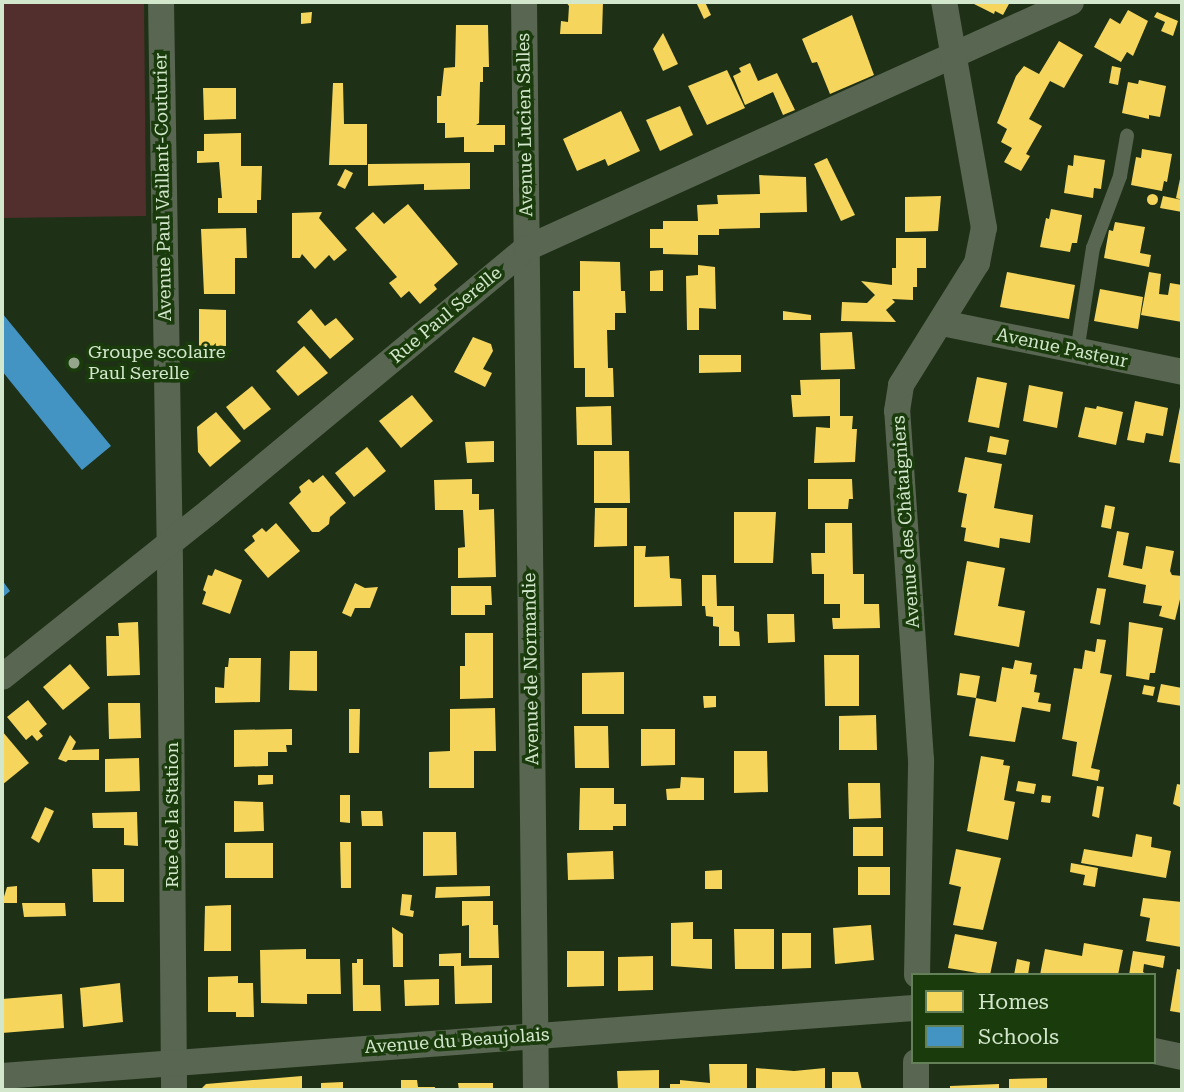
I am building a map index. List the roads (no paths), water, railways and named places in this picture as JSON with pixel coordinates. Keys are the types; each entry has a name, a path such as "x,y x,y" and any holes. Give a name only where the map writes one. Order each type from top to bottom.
{"street":[{"name":"Avenue Paul Vaillant-Couturier","path":"161,2 170,540"},
{"name":"Avenue Lucien Salles","path":"524,2 527,248"},
{"name":"Avenue des Châtaigniers","path":"917,973 921,760 897,411 901,385 977,264 984,228 944,2"},
{"name":"Rue Paul Serelle","path":"2,677 170,540 210,511 527,248 1071,2"},
{"name":"Avenue de Normandie","path":"527,248 536,1090"},
{"name":"Avenue Pasteur","path":"942,323 1182,372"},
{"name":"Rue de la Station","path":"170,540 174,1090"},
{"name":"Avenue du Beaujolais","path":"2,1076 911,1008"},
{"path":"1156,1051 1182,1057"},
{"path":"916,1064 916,1090"}],"lane":[{"path":"1076,352 1093,248 1120,176 1126,136"}],"place":[{"name":"Groupe scolaire Paul Serelle","path":"74,363"}]}
